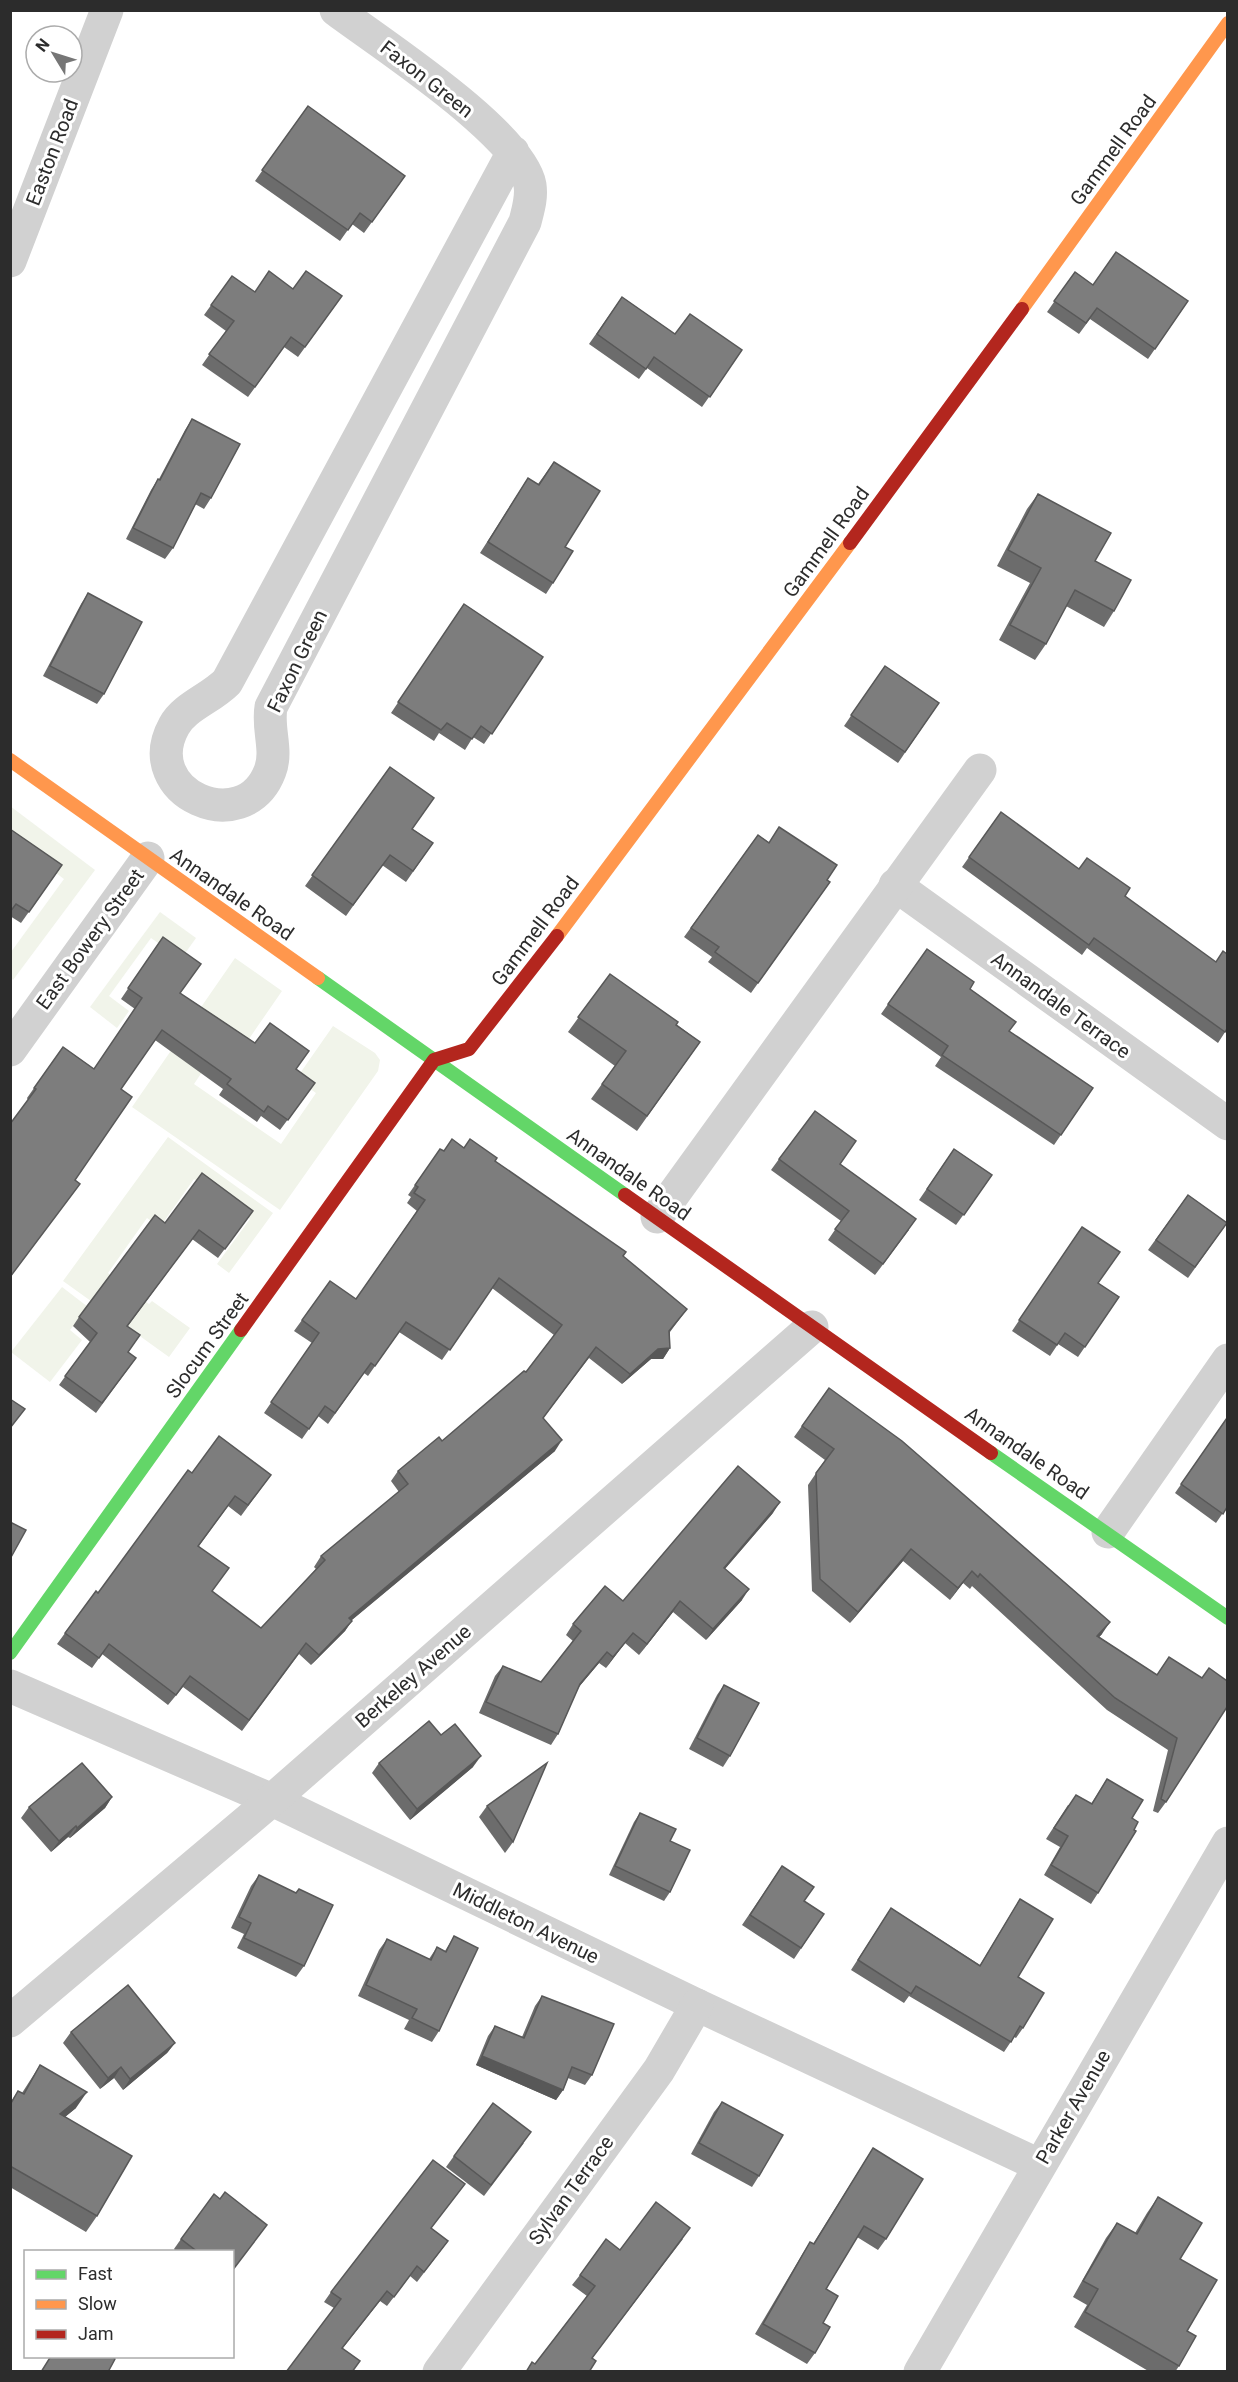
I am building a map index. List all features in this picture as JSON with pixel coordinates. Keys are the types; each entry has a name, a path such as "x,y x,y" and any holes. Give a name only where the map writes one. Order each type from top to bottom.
{"street":[{"name":"Easton Road","path":"10,261 106,10"},
{"name":"Faxon Green","path":"336,10 468,108 513,152 530,184 530,201 525,222 271,707 268,722 274,754 270,771 261,786 249,797 235,803 219,805 203,803 189,796 178,784 170,770 166,755 168,739 175,724 186,711 215,694 226,682 513,152"},
{"name":"Gammell Road","path":"434,1060 469,1049 520,985 805,605 1180,92 1227,23"},
{"name":"Annandale Road","path":"10,760 1227,1618"},
{"path":"657,1217 980,770"},
{"name":"East Bowery Street","path":"10,1050 148,858"},
{"name":"Annandale Terrace","path":"895,885 1227,1124"},
{"name":"Slocum Street","path":"10,1653 434,1060"},
{"name":"Berkeley Avenue","path":"10,2021 272,1800 812,1327"},
{"path":"1108,1532 1227,1360"},
{"name":"Middleton Avenue","path":"10,1686 272,1800 697,2005 1039,2165"},
{"name":"Parker Avenue","path":"920,2372 1227,1843"},
{"name":"Sylvan Terrace","path":"439,2372 659,2070 697,2005"}],"shaded area":[{"path":"10,806 95,870 13,980 11,978 11,952 64,879 11,839"},
{"path":"160,912 196,938 181,959 151,938 109,996 129,1011 117,1028 90,1007"},
{"path":"235,958 282,991 244,1046 227,1035 194,1084 281,1144 316,1093 296,1079 333,1026 375,1053 380,1060 378,1071 280,1210 132,1107"},
{"path":"168,1137 273,1213 229,1273 217,1264 250,1219 194,1179 160,1227 147,1218 108,1273 149,1304 152,1301 190,1328 169,1357 63,1281"},
{"path":"62,1287 88,1307 70,1330 82,1340 50,1382 11,1352"}],"building":[{"path":"308,106 405,176 372,222 360,213 348,230 262,170"},
{"path":"1116,252 1188,301 1155,349 1097,308 1086,323 1054,301 1075,272 1093,285"},
{"path":"269,271 293,289 306,271 342,296 305,347 291,337 255,387 209,354 234,321 211,305 232,276 255,292"},
{"path":"622,297 675,334 690,314 742,350 710,397 654,357 646,369 597,334"},
{"path":"192,419 240,444 211,498 201,493 173,548 133,528"},
{"path":"554,462 600,491 565,547 573,551 553,583 488,542 528,478 539,485"},
{"path":"1038,494 1111,533 1095,561 1131,580 1114,611 1075,590 1046,644 1010,625 1041,568 1008,550"},
{"path":"88,593 142,622 104,694 50,666"},
{"path":"464,604 543,657 492,734 481,726 472,739 447,723 441,730 398,702"},
{"path":"885,666 939,703 905,752 851,715"},
{"path":"390,767 434,798 412,829 433,843 413,871 390,855 353,905 312,875"},
{"path":"1001,812 1079,869 1087,858 1130,888 1125,896 1216,962 1223,951 1227,954 1227,1029 1225,1032 1094,938 1089,945 969,857"},
{"path":"779,827 837,865 827,880 830,882 758,983 715,952 719,947 691,928 758,835 769,843"},
{"path":"10,829 62,865 29,912 16,904 10,912"},
{"path":"163,937 201,964 180,993 255,1043 270,1023 309,1051 296,1069 315,1083 288,1120 268,1106 264,1112 227,1084 231,1079 162,1030 121,1089 132,1097 75,1180 80,1184 10,1277 10,1124 63,1047 94,1069 142,998 128,988"},
{"path":"927,949 974,982 970,989 1016,1022 1009,1031 1093,1088 1061,1135 942,1055 948,1046 888,1004"},
{"path":"610,974 678,1022 676,1025 700,1042 647,1116 602,1084 626,1051 578,1017"},
{"path":"815,1111 856,1141 840,1164 916,1219 883,1264 835,1229 849,1211 779,1159"},
{"path":"452,1139 464,1148 470,1139 497,1158 495,1161 626,1252 623,1256 687,1309 669,1331 670,1348 658,1349 630,1374 596,1347 543,1418 562,1440 349,1618 352,1621 319,1655 306,1643 249,1720 190,1676 176,1695 109,1644 99,1658 65,1633 96,1591 98,1593 188,1470 192,1473 219,1436 271,1475 248,1505 235,1496 198,1546 229,1568 212,1591 261,1628 325,1560 321,1556 408,1484 398,1471 439,1437 442,1441 524,1371 526,1372 562,1325 499,1278 450,1350 406,1322 375,1366 371,1363 335,1413 325,1406 309,1429 271,1402 319,1333 302,1320 330,1281 356,1299 425,1200 414,1193 418,1187 415,1185 440,1149 444,1151"},
{"path":"954,1149 992,1175 964,1215 927,1189"},
{"path":"202,1173 253,1211 225,1249 199,1230 127,1326 140,1335 128,1352 136,1358 102,1403 65,1376 97,1333 79,1317 155,1215 165,1223"},
{"path":"1188,1195 1227,1223 1195,1267 1156,1240"},
{"path":"1082,1227 1120,1252 1098,1283 1119,1297 1085,1347 1065,1333 1057,1345 1019,1320"},
{"path":"829,1388 902,1441 1110,1622 1097,1636 1157,1675 1169,1657 1202,1678 1209,1668 1227,1681 1227,1707 1166,1802 1161,1799 1177,1738 1115,1698 980,1574 978,1577 972,1571 958,1588 911,1549 858,1612 820,1579 816,1473 834,1449 802,1426"},
{"path":"10,1399 25,1409 10,1428"},
{"path":"1227,1418 1227,1507 1223,1514 1181,1484"},
{"path":"738,1466 780,1502 724,1568 749,1589 713,1629 680,1601 647,1644 633,1633 613,1657 607,1652 580,1684 558,1734 486,1702 503,1666 541,1682 581,1631 573,1624 605,1586 623,1601"},
{"path":"10,1522 26,1530 10,1559"},
{"path":"724,1685 759,1703 730,1756 697,1738"},
{"path":"429,1721 441,1735 455,1724 481,1756 417,1809 379,1763"},
{"path":"82,1763 112,1797 59,1841 29,1807"},
{"path":"547,1763 513,1842 487,1806"},
{"path":"1107,1779 1143,1800 1132,1818 1138,1822 1134,1830 1136,1831 1098,1893 1051,1865 1068,1836 1054,1828 1076,1795 1092,1804"},
{"path":"640,1813 676,1829 670,1841 690,1850 670,1892 615,1866"},
{"path":"782,1866 814,1887 804,1901 824,1914 801,1948 750,1915"},
{"path":"259,1875 296,1893 299,1889 333,1905 304,1966 244,1938 251,1923 239,1917"},
{"path":"1020,1899 1053,1919 1018,1977 1044,1993 1023,2028 1020,2026 1011,2042 916,1986 911,1994 858,1960 891,1908 980,1966"},
{"path":"454,1936 478,1948 439,2031 412,2018 417,2009 366,1985 387,1939 431,1960 437,1947 446,1952"},
{"path":"128,1985 175,2043 130,2079 121,2067 108,2078 71,2032"},
{"path":"542,1996 614,2024 592,2075 572,2067 563,2090 482,2056 495,2026 524,2038"},
{"path":"40,2065 87,2092 60,2114 132,2156 97,2216 10,2166 10,2105 18,2091 24,2094"},
{"path":"722,2102 783,2135 759,2176 699,2143"},
{"path":"493,2103 531,2132 491,2185 454,2156"},
{"path":"873,2148 923,2179 886,2239 864,2226 826,2289 838,2296 823,2323 830,2327 815,2353 763,2324 810,2242 814,2244"},
{"path":"433,2160 465,2184 431,2228 448,2241 424,2272 417,2266 394,2297 387,2291 342,2348 360,2361 352,2372 286,2372 341,2299 331,2292"},
{"path":"225,2192 267,2225 234,2268 234,2250 195,2250 181,2239 214,2194 220,2199"},
{"path":"1158,2197 1202,2223 1180,2259 1217,2280 1187,2331 1196,2336 1179,2366 1085,2312 1098,2289 1083,2281 1117,2223 1137,2234"},
{"path":"656,2202 690,2228 592,2358 596,2361 589,2372 526,2372 532,2362 535,2364 595,2286 580,2275 606,2239 620,2250"},
{"path":"50,2358 115,2359 108,2372 41,2372"}],"traffic: fast":[{"path":"318,978 625,1195"},
{"path":"10,1653 241,1330"},
{"path":"991,1453 1228,1618"}],"traffic: slow":[{"path":"1022,309 1228,23"},
{"path":"557,936 850,543"},
{"path":"10,760 318,978"}],"traffic: jam":[{"path":"850,543 1022,309"},
{"path":"241,1330 434,1060 469,1049 557,936"},
{"path":"625,1195 991,1453"}]}
